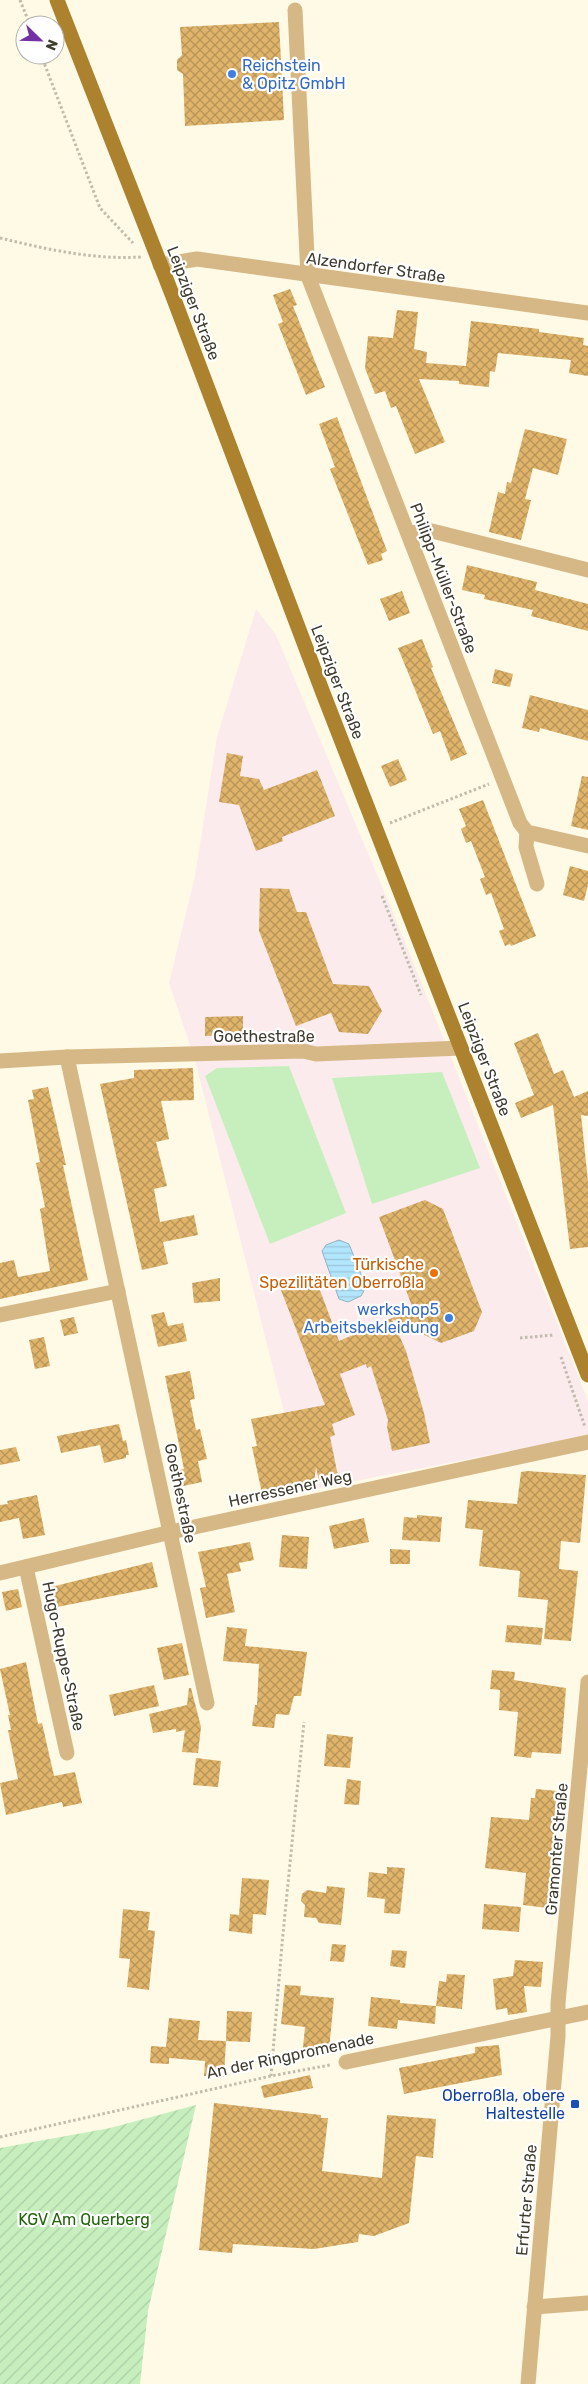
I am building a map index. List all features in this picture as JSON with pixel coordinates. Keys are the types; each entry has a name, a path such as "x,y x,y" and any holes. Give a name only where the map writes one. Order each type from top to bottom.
{"main road":[{"name":"Leipziger Straße","path":"57,0 588,1375"}],"street":[{"name":"Philipp-Müller-Straße","path":"295,10 308,276 520,823 527,832"},
{"name":"Alzendorfer Straße","path":"158,260 197,260 588,313"},
{"path":"408,533 432,530 588,570"},
{"path":"537,884 526,847 527,832 588,846"},
{"name":"Goethestraße","path":"0,1061 67,1057 303,1051 316,1054 461,1048"},
{"name":"Goethestraße","path":"67,1057 172,1532 207,1704"},
{"path":"0,1315 118,1291"},
{"name":"Herressener Weg","path":"0,1573 172,1532 588,1442"},
{"name":"Hugo-Ruppe-Straße","path":"26,1567 67,1753"},
{"name":"Gramonter Straße","path":"559,2018 558,2003 588,1682"},
{"name":"An der Ringpromenade","path":"346,2062 588,2012"},
{"name":"Erfurter Straße","path":"528,2384 559,2018"},
{"path":"534,2307 588,2303"}],"path":[{"path":"20,0 26,15"},
{"path":"0,238 46,249 113,259 158,260"},
{"path":"376,829 503,779"},
{"path":"520,1338 554,1335"},
{"path":"271,2076 304,1722"},
{"name":"An der Ringpromenade","path":"0,2137 271,2076 346,2062"}],"shaded area":[{"path":"256,609 276,635 399,927 588,1401 588,1436 304,1491 195,1060 169,983 195,876 217,737"}],"green space":[{"path":"289,1066 346,1213 270,1244 205,1076 217,1068"},
{"path":"442,1072 480,1168 372,1204 332,1078"},
{"name":"KGV Am Querberg","path":"196,2105 148,2311 140,2384 0,2384 0,2148 110,2128"}],"water":[{"path":"339,1240 349,1244 366,1287 361,1296 348,1302 339,1299 322,1251 326,1245"}],"building":[{"path":"279,22 284,120 185,126 183,74 177,70 177,60 182,55 180,27"},
{"path":"290,289 297,305 293,306 325,387 306,395 278,324 283,322 273,295"},
{"path":"397,310 418,312 414,349 427,352 426,363 466,366 471,321 539,329 539,332 584,338 583,345 588,346 588,376 569,373 571,360 498,353 495,372 490,371 489,387 459,384 459,381 419,379 445,442 415,454 396,406 391,408 385,391 375,394 365,368 368,336 393,338"},
{"path":"337,417 387,551 381,554 383,560 368,565 330,469 335,467 319,424"},
{"path":"525,429 567,439 558,475 533,468 525,499 531,500 521,540 489,532 498,492 505,494 507,482 511,483"},
{"path":"467,565 537,582 535,590 588,604 588,631 531,616 533,610 484,599 485,595 462,590"},
{"path":"402,591 410,613 389,621 380,599"},
{"path":"422,639 433,667 431,668 467,754 451,761 440,731 433,734 398,648"},
{"path":"495,669 513,674 510,687 492,683"},
{"path":"530,695 588,710 588,741 540,728 539,732 522,728"},
{"path":"227,753 243,756 240,776 259,779 264,790 317,770 335,816 282,837 283,841 256,851 239,805 219,802"},
{"path":"398,759 407,780 390,787 381,766"},
{"path":"582,776 588,777 588,830 571,826"},
{"path":"483,800 536,936 511,946 510,944 505,946 499,931 504,929 491,893 486,895 480,879 485,877 471,841 466,843 461,829 466,826 459,809"},
{"path":"570,866 588,871 588,885 584,901 563,895"},
{"path":"260,888 289,889 297,912 306,912 333,984 369,986 382,1011 368,1034 339,1032 331,1013 296,1026 259,931"},
{"path":"243,1016 243,1035 205,1036 205,1017"},
{"path":"538,1033 554,1074 563,1070 574,1097 588,1091 588,1116 581,1115 588,1181 588,1247 570,1249 553,1105 521,1118 515,1103 534,1095 514,1043"},
{"path":"193,1068 194,1100 161,1101 169,1139 156,1142 167,1186 154,1189 160,1222 194,1215 198,1235 163,1242 168,1264 142,1270 100,1084 134,1078 134,1070"},
{"path":"48,1087 66,1165 63,1165 88,1280 0,1299 0,1263 14,1260 18,1277 50,1271 40,1209 45,1207 36,1163 40,1162 28,1100 34,1099 32,1090"},
{"path":"425,1200 443,1209 482,1312 474,1331 441,1343 392,1319 406,1351 424,1413 430,1443 392,1451 387,1427 388,1420 371,1366 367,1368 366,1364 340,1374 355,1415 332,1424 335,1435 330,1437 338,1476 319,1481 316,1467 314,1482 262,1493 252,1447 257,1446 251,1419 325,1405 281,1290 315,1277 339,1341 413,1309 379,1217"},
{"path":"220,1278 220,1301 194,1303 192,1283"},
{"path":"164,1312 168,1326 183,1323 187,1341 158,1347 151,1315"},
{"path":"74,1317 78,1333 64,1336 60,1320"},
{"path":"44,1337 50,1366 35,1369 29,1340"},
{"path":"190,1371 195,1399 190,1400 196,1430 200,1429 207,1459 198,1461 202,1482 183,1486 180,1470 184,1469 165,1376"},
{"path":"119,1424 123,1441 126,1440 129,1455 126,1455 126,1458 104,1463 100,1445 61,1453 57,1436"},
{"path":"16,1447 20,1461 0,1465 0,1450"},
{"path":"521,1472 586,1475 580,1543 561,1541 559,1569 578,1571 571,1641 544,1639 548,1600 518,1597 520,1571 479,1566 483,1530 465,1528 468,1500 517,1504"},
{"path":"37,1495 45,1535 23,1539 19,1518 0,1522 0,1505 8,1504 7,1501"},
{"path":"417,1515 442,1517 440,1542 402,1540 404,1517 417,1518"},
{"path":"364,1518 369,1542 334,1549 329,1526"},
{"path":"282,1535 309,1537 307,1569 279,1567"},
{"path":"250,1542 254,1560 239,1563 241,1571 227,1574 235,1612 206,1618 200,1588 206,1587 198,1552"},
{"path":"390,1549 410,1550 410,1564 390,1564"},
{"path":"152,1562 158,1587 52,1608 47,1588"},
{"path":"18,1589 22,1607 6,1611 2,1592"},
{"path":"507,1625 543,1628 541,1645 505,1642"},
{"path":"227,1627 247,1629 245,1646 307,1652 301,1696 294,1696 289,1715 276,1714 274,1728 252,1726 255,1705 257,1705 259,1664 223,1661"},
{"path":"182,1643 189,1675 164,1680 157,1648"},
{"path":"26,1662 38,1724 42,1723 54,1776 75,1772 82,1803 63,1807 62,1802 6,1815 0,1783 18,1779 8,1730 11,1730 8,1715 10,1715 0,1669"},
{"path":"492,1670 515,1672 514,1680 566,1688 561,1754 532,1752 531,1758 514,1756 518,1712 499,1710 500,1690 490,1689"},
{"path":"154,1685 159,1706 114,1716 109,1695"},
{"path":"189,1688 191,1688 201,1727 198,1753 182,1752 185,1730 176,1732 176,1729 153,1733 149,1714 187,1705"},
{"path":"327,1734 353,1737 350,1768 324,1766"},
{"path":"196,1758 221,1761 218,1787 193,1785"},
{"path":"347,1779 361,1781 359,1805 344,1804"},
{"path":"536,1789 557,1791 548,1908 523,1905 526,1873 485,1868 491,1817 529,1820 531,1798 535,1798"},
{"path":"387,1867 405,1868 400,1914 384,1913 385,1899 367,1897 369,1872 387,1874"},
{"path":"242,1878 269,1880 266,1915 253,1914 252,1934 229,1931 230,1914 239,1915"},
{"path":"327,1886 345,1888 341,1925 319,1923 316,1918 304,1917 305,1905 301,1901 302,1894 307,1890 326,1893"},
{"path":"484,1904 521,1907 519,1932 482,1929"},
{"path":"123,1909 150,1912 148,1930 155,1931 149,1990 127,1987 130,1959 119,1958"},
{"path":"332,1944 346,1945 344,1962 330,1961"},
{"path":"392,1950 407,1951 405,1968 390,1966"},
{"path":"515,1960 543,1962 541,1987 524,1986 527,2012 508,2015 507,2008 496,2010 493,1979 513,1976"},
{"path":"447,1974 465,1975 462,2009 436,2006 439,1981 446,1982"},
{"path":"285,1985 301,1986 300,1995 334,1998 329,2050 303,2048 305,2027 281,2024"},
{"path":"371,1997 400,2000 400,2003 436,2006 435,2024 398,2020 397,2029 368,2026"},
{"path":"227,2011 252,2012 250,2042 226,2041"},
{"path":"169,2018 200,2021 198,2040 226,2041 224,2077 204,2076 205,2061 169,2058 169,2064 150,2063 151,2046 166,2047"},
{"path":"499,2045 502,2075 404,2094 399,2068 475,2053 475,2047"},
{"path":"310,2075 313,2088 264,2098 261,2086"},
{"path":"214,2103 321,2115 321,2118 328,2118 322,2171 382,2178 387,2115 436,2119 433,2158 416,2156 409,2223 374,2236 359,2234 358,2242 314,2249 233,2244 232,2253 199,2250"}],"place":[{"name":"Reichstein & Opitz GmbH","path":"232,74"},
{"name":"Türkische Spezilitäten Oberroßla","path":"434,1273"},
{"name":"werkshop5 Arbeitsbekleidung","path":"449,1318"},
{"name":"Oberroßla, obere Haltestelle","path":"575,2104"}]}
